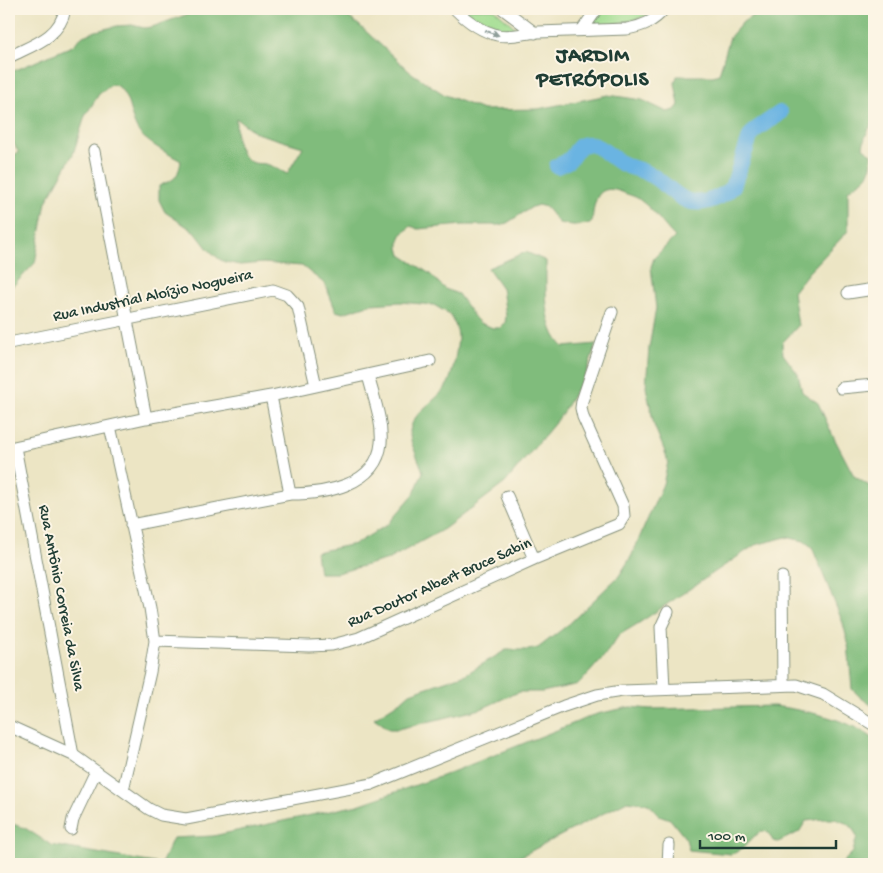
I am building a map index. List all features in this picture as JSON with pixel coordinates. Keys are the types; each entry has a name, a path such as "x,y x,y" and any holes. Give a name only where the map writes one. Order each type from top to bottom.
{"street":[{"path":"9,57 47,38 58,28 64,17 65,9"},
{"path":"455,9 474,25 495,35 519,36 535,32 639,27 653,21 664,9"},
{"path":"503,9 535,32"},
{"path":"582,30 597,9"},
{"path":"94,151 146,418"},
{"name":"Rua Industrial Aloízio Nogueira","path":"9,343 269,290 287,295 298,307 316,386"},
{"path":"848,293 874,290"},
{"name":"Rua Doutor Albert Bruce Sabin","path":"155,641 309,646 346,642 376,631 534,559 613,527 622,521 624,516 623,506 583,417 581,408 612,312"},
{"path":"12,448 146,418 271,396 430,361"},
{"path":"132,525 290,494 312,494 328,491 355,480 368,472 376,458 381,443 379,419 368,375"},
{"path":"841,388 874,385"},
{"path":"271,396 290,494"},
{"path":"110,426 150,608 155,641 150,672 123,790"},
{"name":"Rua Antônio Correia da Silva","path":"12,448 73,755"},
{"path":"507,496 534,559"},
{"path":"782,577 783,685"},
{"path":"664,689 661,627 668,612"},
{"path":"9,726 73,755 149,809 161,814 186,819 363,786 391,777 564,706 598,695 622,691 783,685 805,687 823,694 874,726"},
{"path":"71,829 73,819 96,771"},
{"path":"668,864 670,845"}],"green space":[{"path":"186,9 338,9 360,26 410,72 445,95 483,110 538,109 608,95 642,100 667,112 675,110 679,105 675,83 677,76 713,76 719,74 730,37 743,22 763,9 874,9 874,122 866,134 863,148 872,154 870,169 866,177 848,191 848,231 808,273 793,292 798,326 782,343 783,354 798,374 802,392 818,403 854,476 874,489 874,707 852,689 848,643 843,623 812,547 804,541 786,537 755,545 619,635 605,655 579,684 542,692 520,692 481,709 398,729 389,729 374,718 410,693 466,674 506,650 538,648 569,624 619,576 631,557 663,484 668,462 654,425 646,387 649,348 656,308 651,267 654,258 675,237 650,208 634,197 613,190 602,192 598,196 592,222 584,225 559,223 546,207 538,205 500,225 463,225 418,229 411,226 401,235 399,248 401,255 430,274 445,289 458,294 480,323 493,328 500,328 505,323 506,316 502,288 488,268 526,252 546,261 547,307 552,330 557,339 564,347 596,344 586,374 559,418 505,483 444,529 389,559 337,573 319,573 316,552 355,544 387,525 414,494 423,472 410,432 415,418 443,391 449,382 458,337 451,315 434,305 400,302 371,304 343,313 336,311 325,284 302,266 263,263 240,265 219,259 208,249 195,232 165,212 159,200 159,186 175,178 181,161 157,147 140,134 134,123 125,95 118,86 111,85 99,94 85,116 73,154 46,202 35,263 9,290 9,156 19,153 9,137 9,73 72,46 83,36 96,31 117,26 152,27 191,13","holes":["236,118 256,133 303,147 287,174 269,165 254,163 243,155 238,144"]},
{"path":"460,9 494,9 518,30 502,31 494,29"},
{"path":"602,9 656,9 641,18 590,26"},
{"path":"774,706 826,716 852,726 874,739 874,864 841,864 853,852 857,836 851,826 835,819 806,821 799,832 778,842 773,841 768,832 762,831 735,853 731,854 689,850 686,839 670,819 659,815 650,805 627,801 506,864 161,864 173,838 213,836 358,805 442,776 597,714 630,707 650,709"},
{"path":"9,823 25,828 51,845 160,864 9,864"}],"waterway":[{"path":"557,166 568,160 580,146 590,144 601,149 619,162 651,175 680,197 694,202 703,202 714,199 729,191 733,186 750,137 755,130 780,113"}],"district":[{"name":"JARDIM PETRÓPOLIS","path":"593,69"}]}
